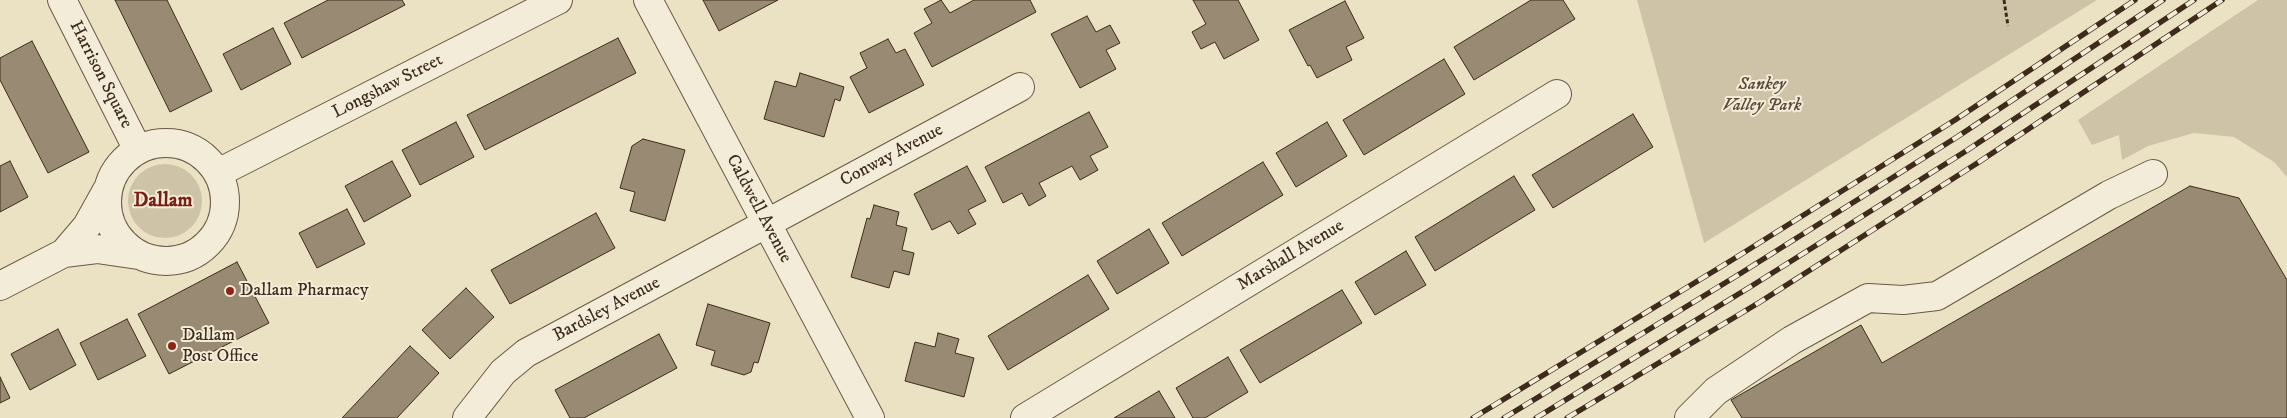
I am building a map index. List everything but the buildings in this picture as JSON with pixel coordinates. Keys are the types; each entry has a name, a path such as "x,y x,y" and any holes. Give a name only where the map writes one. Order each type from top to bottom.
{"street":[{"name":"Harrison Square","path":"62,0 138,150"},
{"name":"Longshaw Street","path":"218,173 558,0"},
{"name":"Caldwell Avenue","path":"648,0 765,224 870,418"},
{"name":"Conway Avenue","path":"765,224 1020,87"},
{"name":"Marshall Avenue","path":"1025,418 1557,94"},
{"path":"0,286 64,253 98,249 138,255 156,261 176,261 194,254 210,242 220,227 225,209 224,190 218,173 207,159 192,148 174,143 155,143 138,150 124,160 113,174 107,190 87,226 64,253"},
{"path":"1689,418 1716,391 1746,370 1792,340 1868,298 1904,300 1937,296 2109,195 2153,174"},
{"path":"107,190 106,210 112,228 123,243 138,255"},
{"name":"Bardsley Avenue","path":"467,418 503,372 526,353 765,224"}],"path":[{"path":"2004,0 2008,26"}],"green space":[{"name":"Sankey Valley Park","path":"1637,0 2097,0 1704,243"},
{"path":"2258,0 2287,0 2287,177 2274,162 2234,137 2194,133 2148,146 2122,160 2119,135 2092,145 2078,120"},
{"path":"165,164 179,167 191,175 199,187 202,201 199,215 191,227 179,235 165,238 151,235 139,227 131,215 128,201 131,187 139,175 151,167"}],"railway":[{"path":"1473,418 1732,260 1955,120 2135,0"},
{"path":"1504,418 1738,275 1957,137 2163,0"},
{"path":"1536,418 1750,287 1966,151 2194,0"},
{"path":"1567,418 1760,302 1979,162 2222,0"}],"place":[{"name":"Dallam Pharmacy","path":"230,291"},
{"name":"Dallam Post Office","path":"172,346"}],"district":[{"name":"Dallam","path":"163,202"}]}
